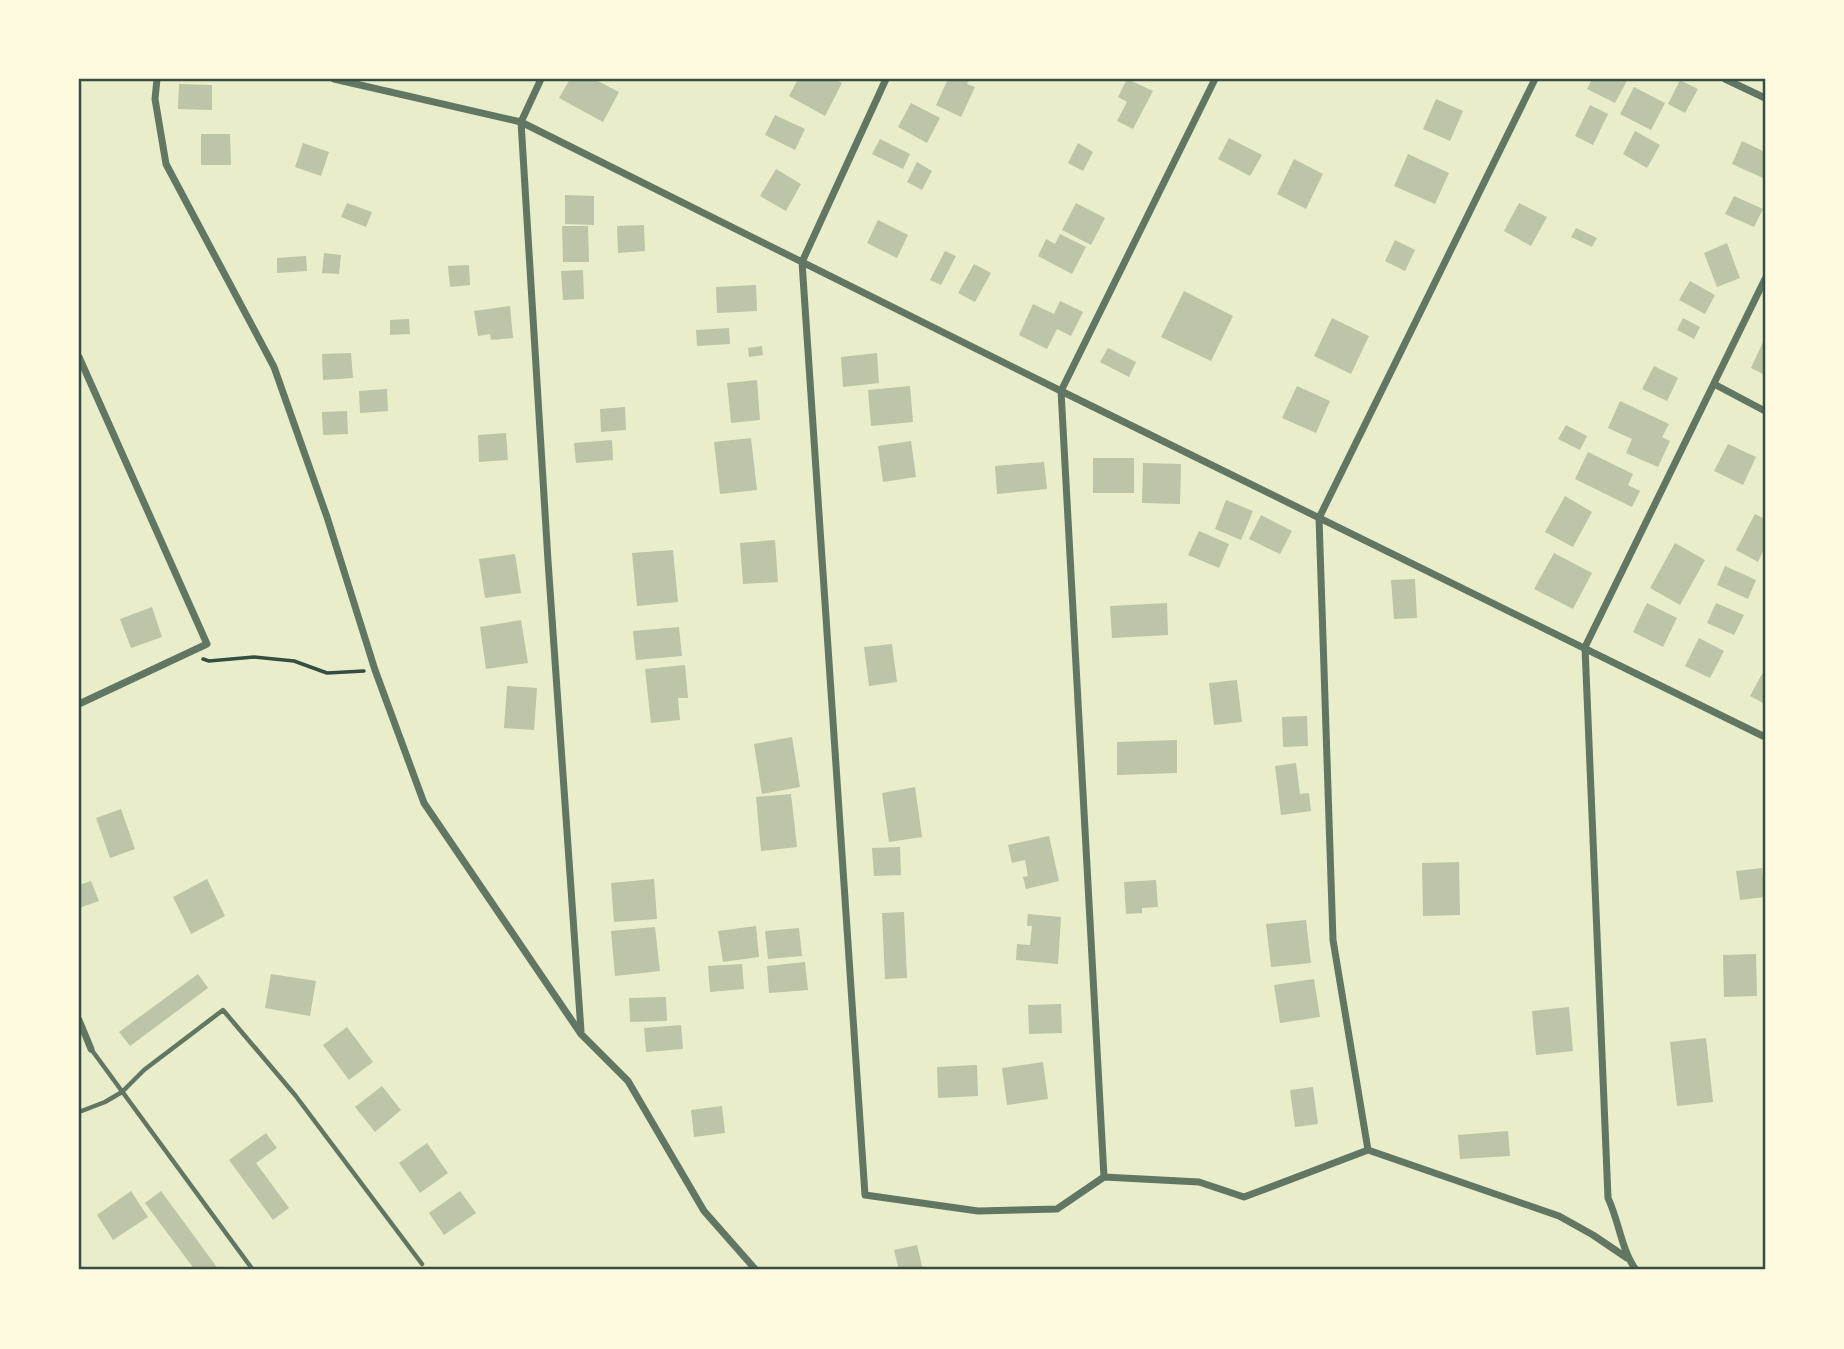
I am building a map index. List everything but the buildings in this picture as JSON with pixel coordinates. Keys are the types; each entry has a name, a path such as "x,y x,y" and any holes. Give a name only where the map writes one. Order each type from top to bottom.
{"street":[{"path":"157,79 155,99 166,164 274,367 327,517 375,670 424,803 581,1034 628,1081 704,1211 756,1270"},
{"path":"334,79 522,122 1765,737"},
{"path":"541,79 522,122 548,561 581,1034"},
{"path":"886,79 802,262 865,1195 978,1211 1057,1209 1104,1177 1199,1182 1244,1197 1368,1150 1559,1216 1627,1258 1636,1270"},
{"path":"1104,1177 1061,391 1214,79"},
{"path":"1368,1150 1333,940 1319,518 1535,79"},
{"path":"1725,79 1765,98"},
{"path":"1627,1258 1608,1198 1585,647 1765,279"},
{"path":"79,357 207,644 79,704"},
{"path":"1714,384 1765,411"},
{"path":"79,1020 91,1049"}],"lane":[{"path":"79,1112 122,1092 144,1070 223,1010 295,1095 422,1264"},
{"path":"91,1049 253,1270"}],"path":[{"path":"188,653 208,661 254,657 294,661 327,673 375,670"}]}
